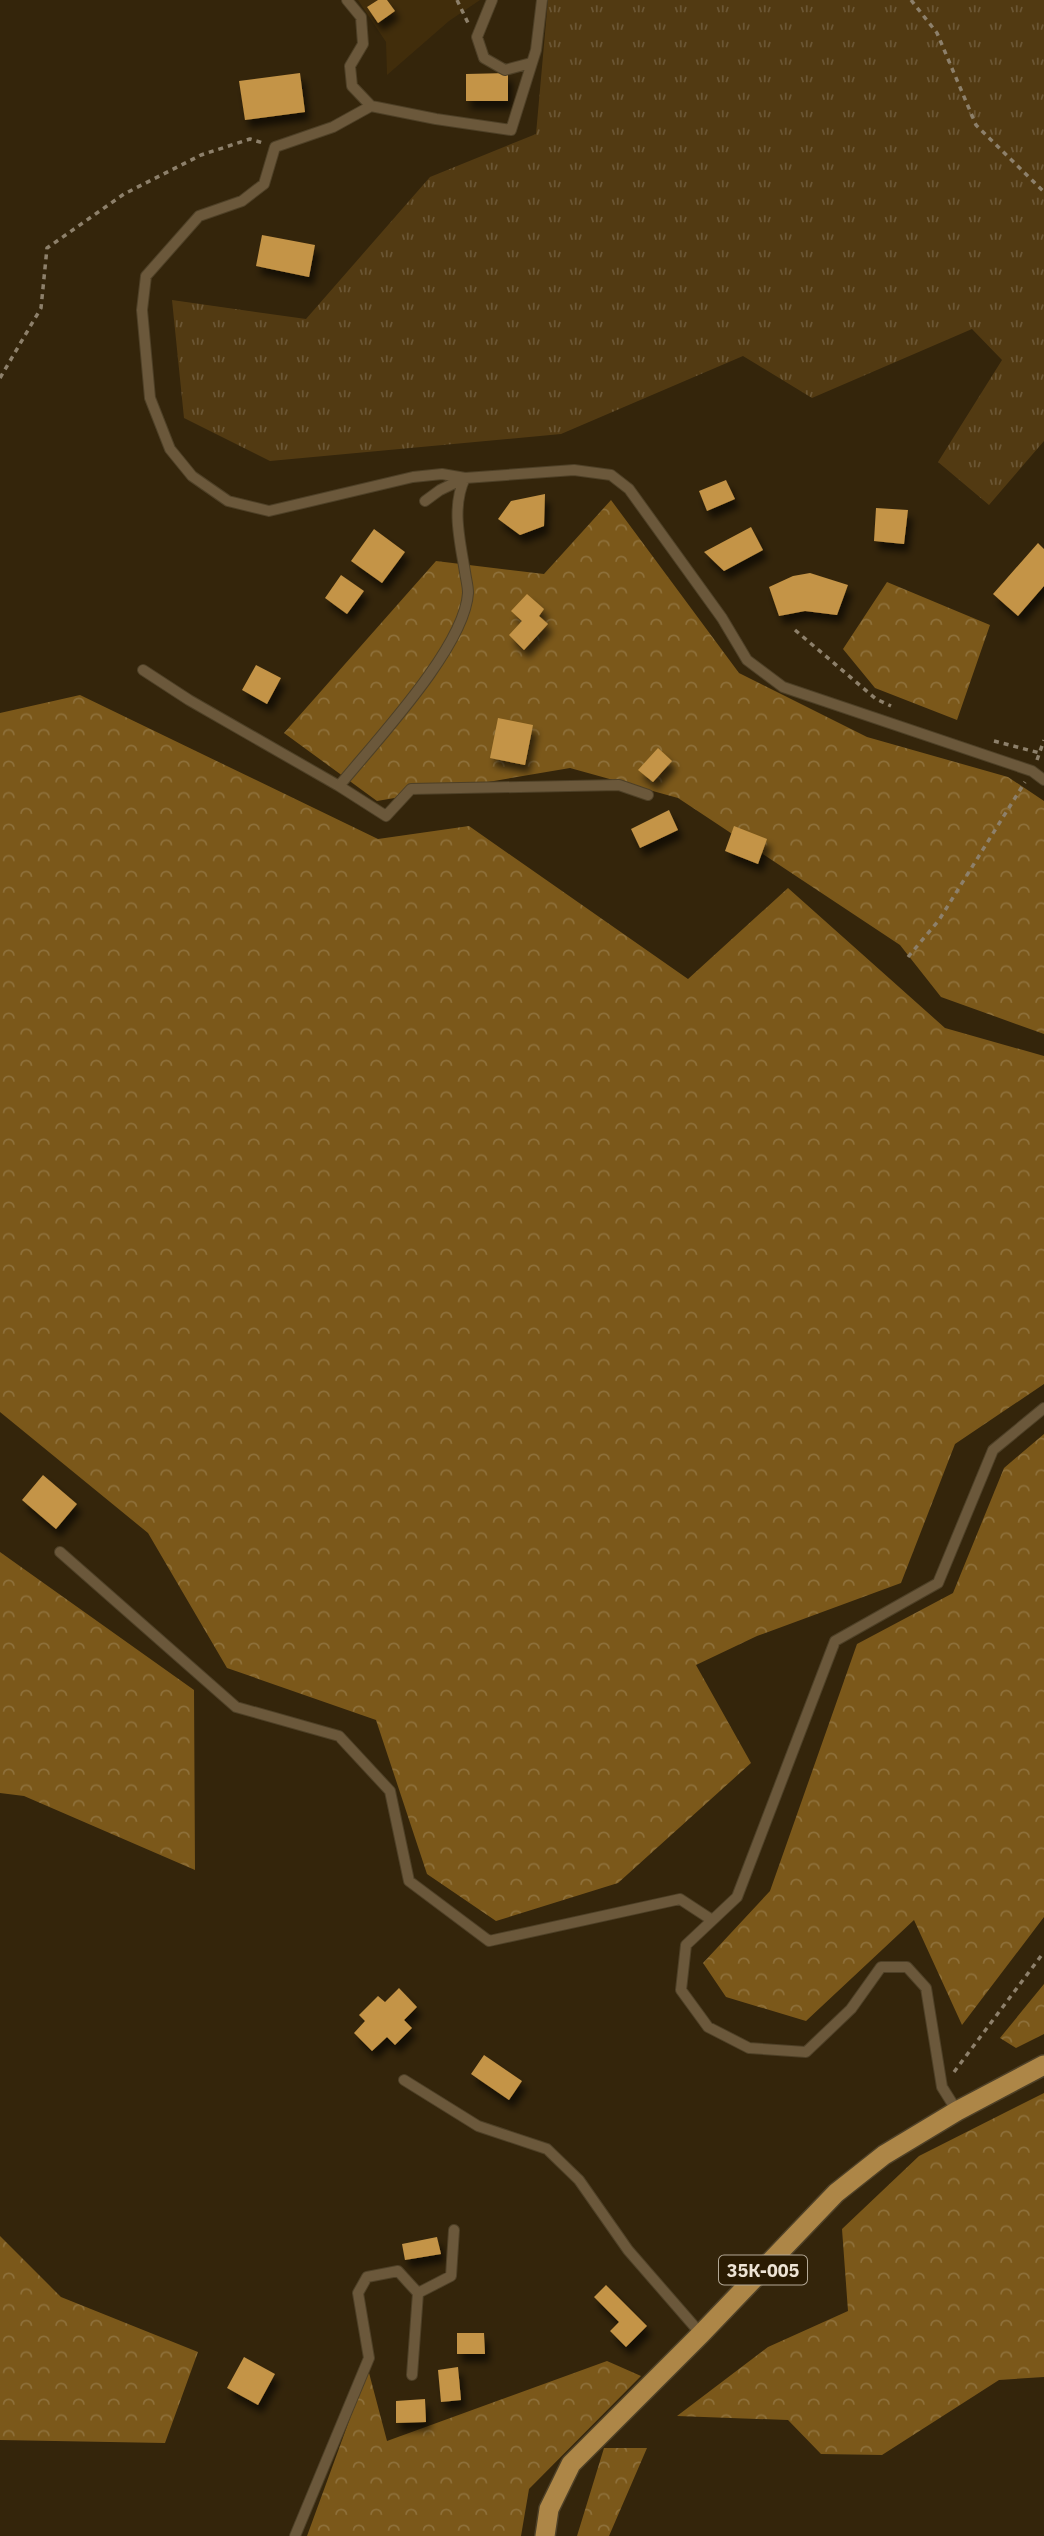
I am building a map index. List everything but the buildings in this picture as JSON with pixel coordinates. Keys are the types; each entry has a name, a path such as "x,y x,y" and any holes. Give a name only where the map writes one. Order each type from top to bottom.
{"main road":[{"name":"35К-005","path":"544,2536 549,2509 571,2464 836,2193 884,2155 957,2111 1044,2065"}],"lane":[{"path":"347,0 361,17 363,44 351,66 352,86 371,106 511,130 536,50 542,0"},
{"path":"492,0 477,37 484,58 505,70 531,63"},
{"path":"371,106 333,127 275,147 264,184 242,201 199,216 146,276 142,310 150,398 170,449 192,476 228,501 269,511 413,477 442,474 466,478 574,470 611,475 629,489 722,618 747,660 783,687 1032,771 1044,780"},
{"path":"425,501 440,490 466,478"},
{"path":"339,786 430,674 461,622 468,593 459,532 457,495 466,478"},
{"path":"143,670 386,816 411,789 619,785 649,795"},
{"path":"957,2111 942,2087 926,1988 907,1967 881,1967 851,2009 806,2052 749,2048 708,2027 681,1990 687,1945 737,1897 835,1641 938,1583 993,1450 1044,1408"},
{"path":"60,1552 236,1707 338,1736 390,1791 409,1881 489,1941 680,1899 712,1920"},
{"path":"404,2080 478,2126 547,2149 579,2180 628,2250 701,2334"},
{"path":"418,2293 451,2276 454,2230"},
{"path":"295,2536 369,2358 358,2293 367,2277 398,2271 418,2293 412,2375"}],"path":[{"path":"911,0 937,33 976,125 1044,192"},
{"path":"0,378 41,308 47,248 124,194 201,155 250,139 275,147"},
{"path":"795,630 876,699 901,710"},
{"path":"989,739 1040,753"},
{"path":"908,957 939,920 1005,810 1032,771 1044,740"},
{"path":"942,2087 1044,1952"}],"shaded area":[{"path":"358,0 480,0 449,21 387,75 386,42"}],"green space":[{"path":"548,0 1044,0 1044,441 989,505 938,462 1002,360 972,329 812,398 743,356 561,434 270,461 184,418 172,300 306,319 430,177 536,134"},
{"path":"611,500 739,673 867,737 1008,777 1044,801 1044,1034 941,997 900,945 678,798 570,768 377,801 284,733 436,561 544,574"},
{"path":"887,582 990,625 957,720 875,688 843,649"},
{"path":"80,695 378,839 469,826 688,979 788,888 945,1028 1044,1056 1044,1384 955,1444 901,1583 757,1636 696,1665 751,1763 618,1883 496,1921 427,1874 376,1720 227,1668 148,1533 0,1412 0,713"},
{"path":"1044,1434 1044,1917 962,2025 914,1920 806,2021 726,1997 703,1963 770,1891 857,1644 953,1593 1004,1468"},
{"path":"0,1552 194,1690 195,1870 24,1796 0,1793"},
{"path":"1044,1984 1044,2034 1016,2048 1000,2038"},
{"path":"1044,2093 1044,2377 999,2380 882,2455 821,2454 788,2420 677,2416 768,2347 848,2311 842,2229 919,2156"},
{"path":"0,2236 61,2297 198,2352 165,2443 0,2440"},
{"path":"607,2361 641,2376 529,2489 521,2536 307,2536 368,2369 387,2441"},
{"path":"604,2448 647,2448 609,2536 577,2536"}]}
